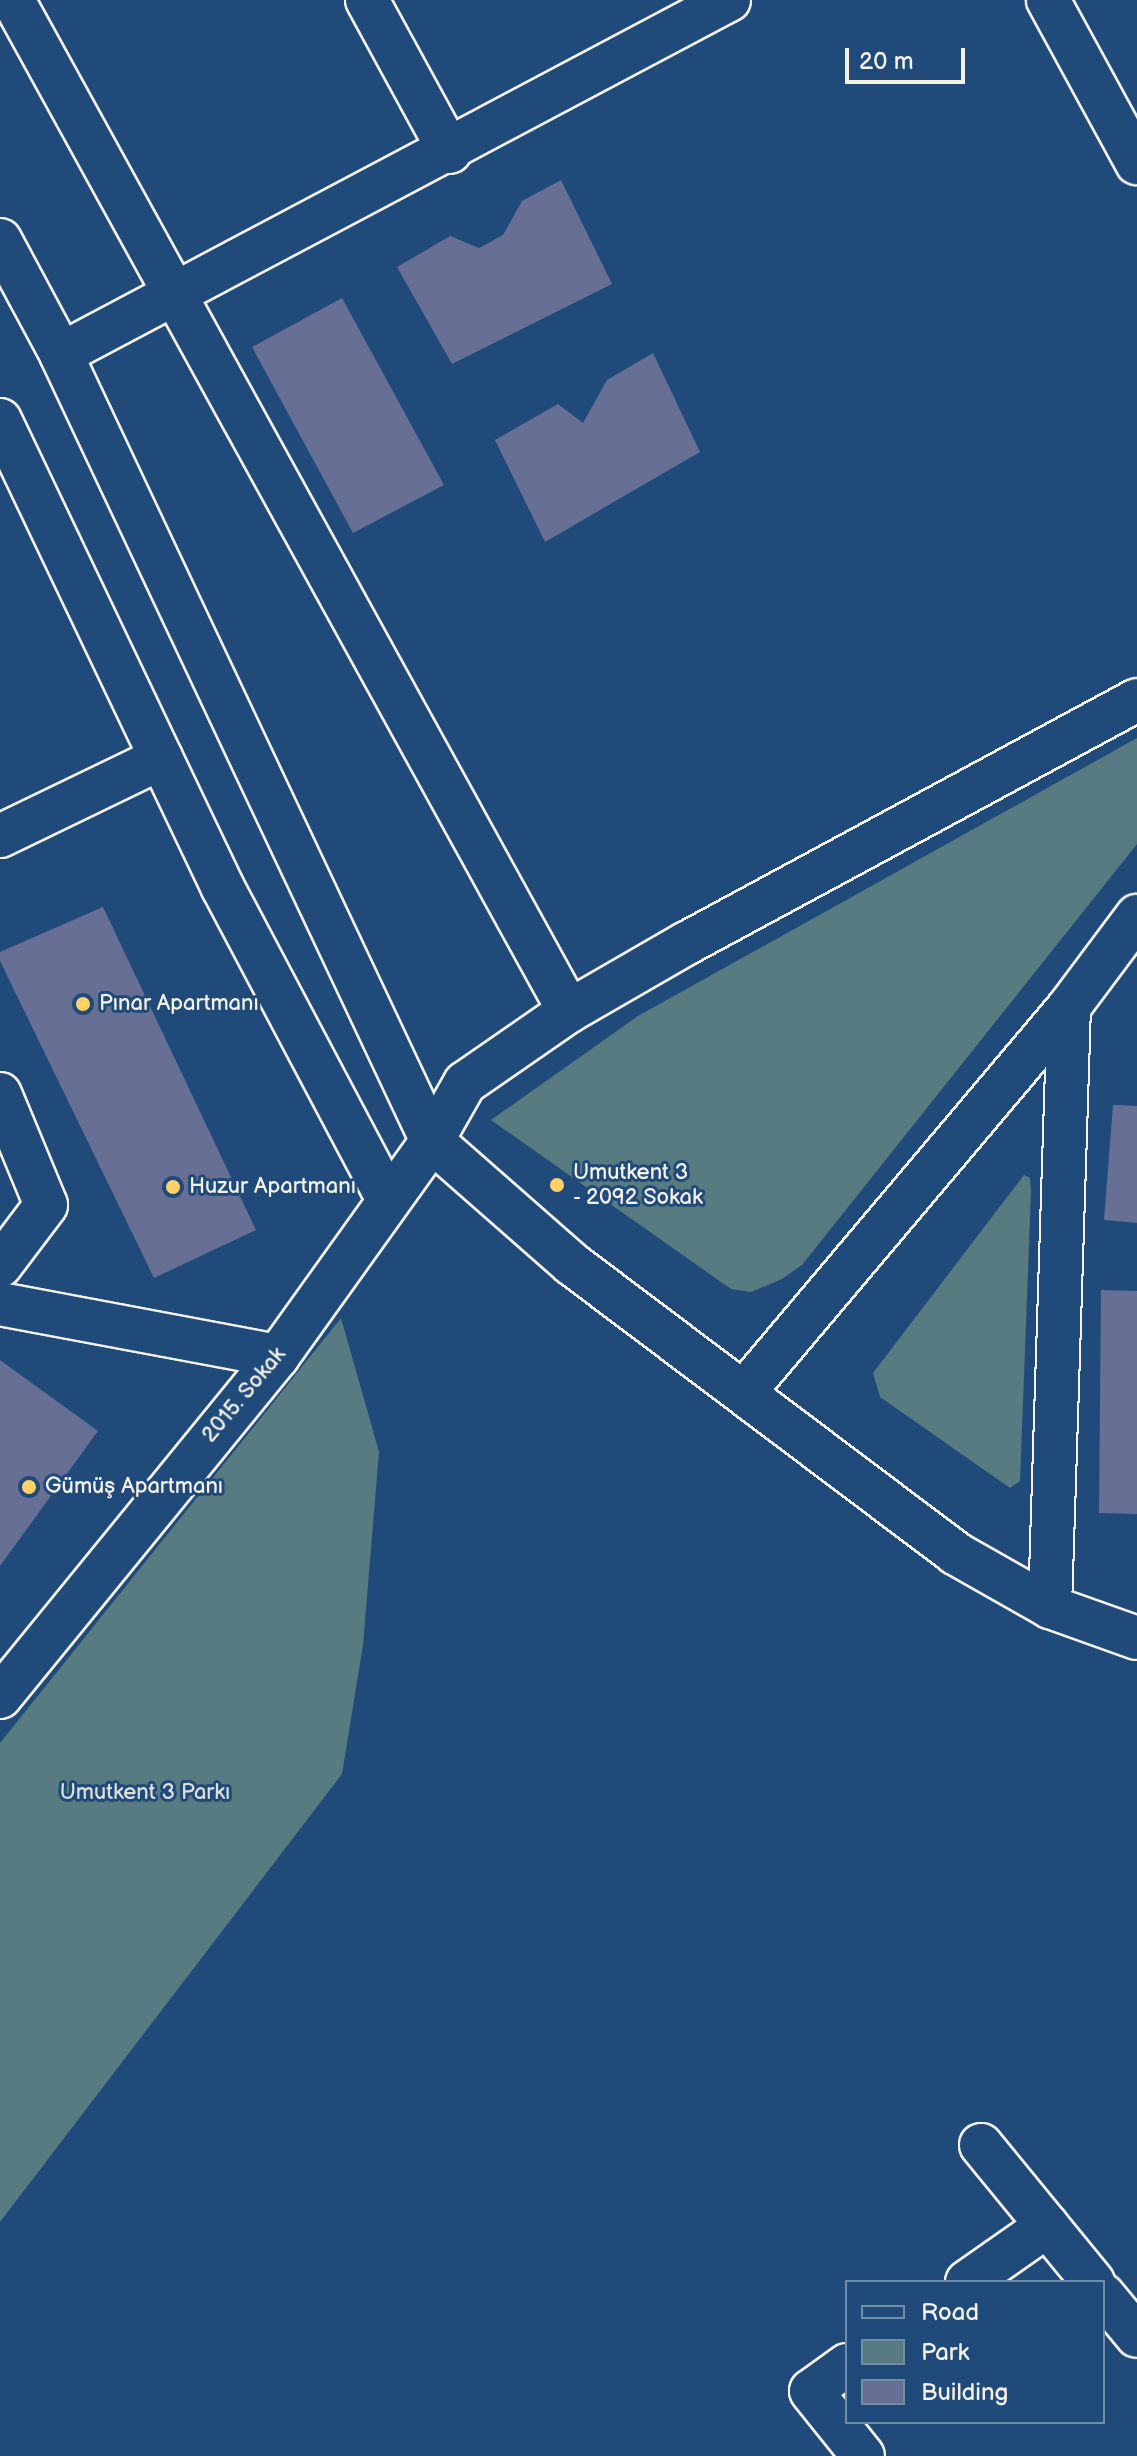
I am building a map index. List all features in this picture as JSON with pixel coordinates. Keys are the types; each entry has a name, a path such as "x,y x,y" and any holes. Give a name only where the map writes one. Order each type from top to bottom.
{"street":[{"path":"13,0 176,290 569,1011"},
{"path":"367,0 450,152"},
{"path":"1048,0 1137,163"},
{"path":"61,354 176,290 450,152 714,4"},
{"path":"0,240 61,354 432,1141 572,1264 955,1553 1050,1607 1137,1638"},
{"path":"0,420 223,888 387,1198"},
{"name":"2015. Sokak","path":"0,1697 278,1356 387,1198 432,1141 465,1083 569,1011 1137,700"},
{"path":"0,836 161,758"},
{"path":"744,1392 1069,1007 1137,916"},
{"path":"1050,1607 1069,1007"},
{"path":"0,1094 46,1205 0,1266"},
{"path":"0,1304 278,1356"},
{"path":"981,2145 1091,2280"},
{"path":"970,2280 1047,2226"},
{"path":"1105,2297 1137,2336"},
{"path":"845,2366 811,2391 863,2456"}],"green space":[{"path":"1137,738 1137,844 802,1265 782,1279 751,1292 731,1289 491,1120 638,1016"},
{"path":"1024,1175 1030,1178 1031,1191 1020,1481 1010,1488 880,1397 873,1373"},
{"name":"Umutkent 3 Parkı","path":"341,1318 379,1452 363,1645 342,1774 0,2222 0,1743"}],"building":[{"path":"561,180 612,284 452,364 397,267 450,236 479,248 503,235 522,201"},
{"path":"342,298 444,485 353,533 252,347"},
{"path":"653,353 700,452 545,542 495,440 558,404 583,423 607,380"},
{"path":"103,907 256,1230 154,1278 0,961 0,952"},
{"path":"1113,1105 1137,1106 1137,1223 1104,1220"},
{"path":"1101,1290 1137,1291 1137,1514 1099,1513"},
{"name":"Gümüş Apartmanı","path":"0,1360 98,1431 0,1566"}],"place":[{"name":"Pınar Apartmanı","path":"83,1004"},
{"name":"Umutkent 3 - 2092 Sokak","path":"557,1185"},
{"name":"Huzur Apartmanı","path":"173,1187"},
{"name":"Gümüş Apartmanı","path":"29,1487"}]}
